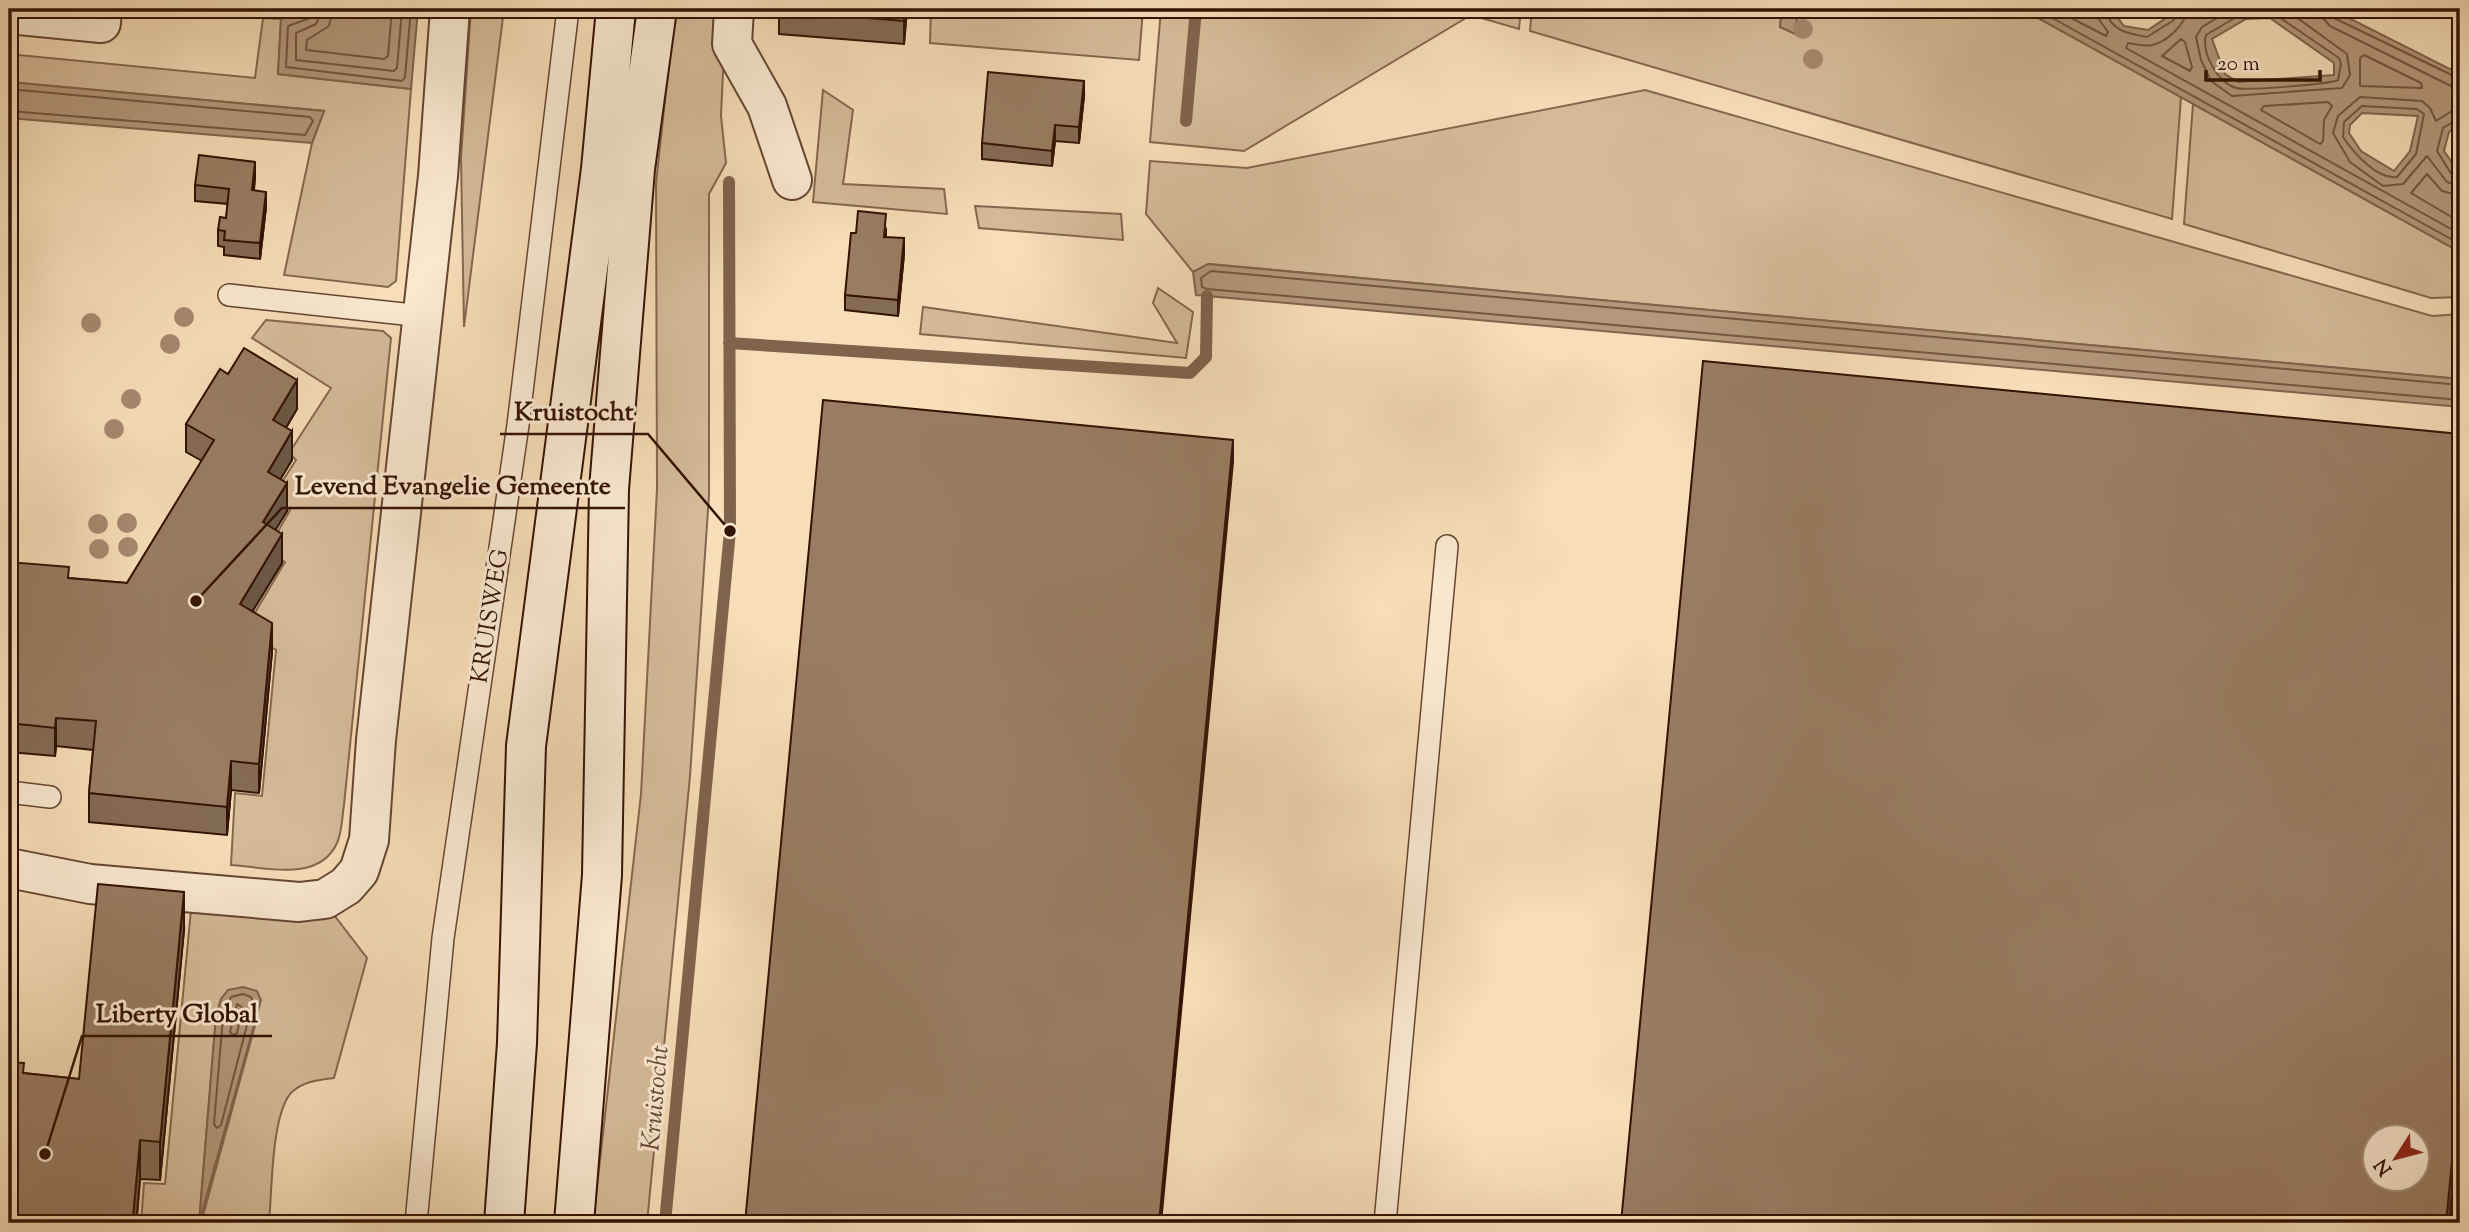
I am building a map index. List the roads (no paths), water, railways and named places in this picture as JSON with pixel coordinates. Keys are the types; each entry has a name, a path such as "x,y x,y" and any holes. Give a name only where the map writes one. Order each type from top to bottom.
{"main road":[{"path":"9,15 101,23 102,9"},
{"path":"9,868 90,884 309,902 334,894 359,871 369,840 376,740 438,176 450,9"},
{"path":"504,1223 517,1043 526,746 601,169 616,9"},
{"path":"574,1223 602,875 609,489 635,169 657,9"},
{"path":"734,9 732,44 767,106 792,180"}],"lane":[{"name":"KRUISWEG","path":"416,1223 443,938 518,425 568,9"},
{"path":"229,295 422,316"},
{"path":"1385,1223 1447,546"},
{"path":"9,792 50,796"}],"water":[{"path":"315,9 418,9 411,89 278,74 281,19"},
{"path":"1782,9 1798,9 1795,34 1780,27"},
{"path":"2022,9 2111,9 2124,26 2148,30 2170,15 2172,9 2331,9 2460,74 2460,123 2449,132 2444,151 2460,174 2460,252","holes":["2270,18 2334,63 2334,75 2238,82 2225,74 2212,39 2246,19","2362,113 2418,116 2410,151 2394,171 2361,151 2349,133 2350,125"]},
{"path":"9,82 324,111 312,143 9,118"},
{"path":"1208,264 2460,379 2460,407 1196,295 1193,272"},
{"path":"243,987 257,991 261,1000 199,1223 216,1016 221,999 228,990"}],"waterway":[{"path":"1186,121 1196,9"},
{"name":"Kruistocht","path":"665,1223 730,531 729,182"},
{"path":"729,343 1190,373 1206,357 1207,296"}],"place":[{"name":"Kruistocht","path":"730,531"},
{"name":"Levend Evangelie Gemeente","path":"196,601"},
{"name":"Liberty Global","path":"45,1154"}]}
